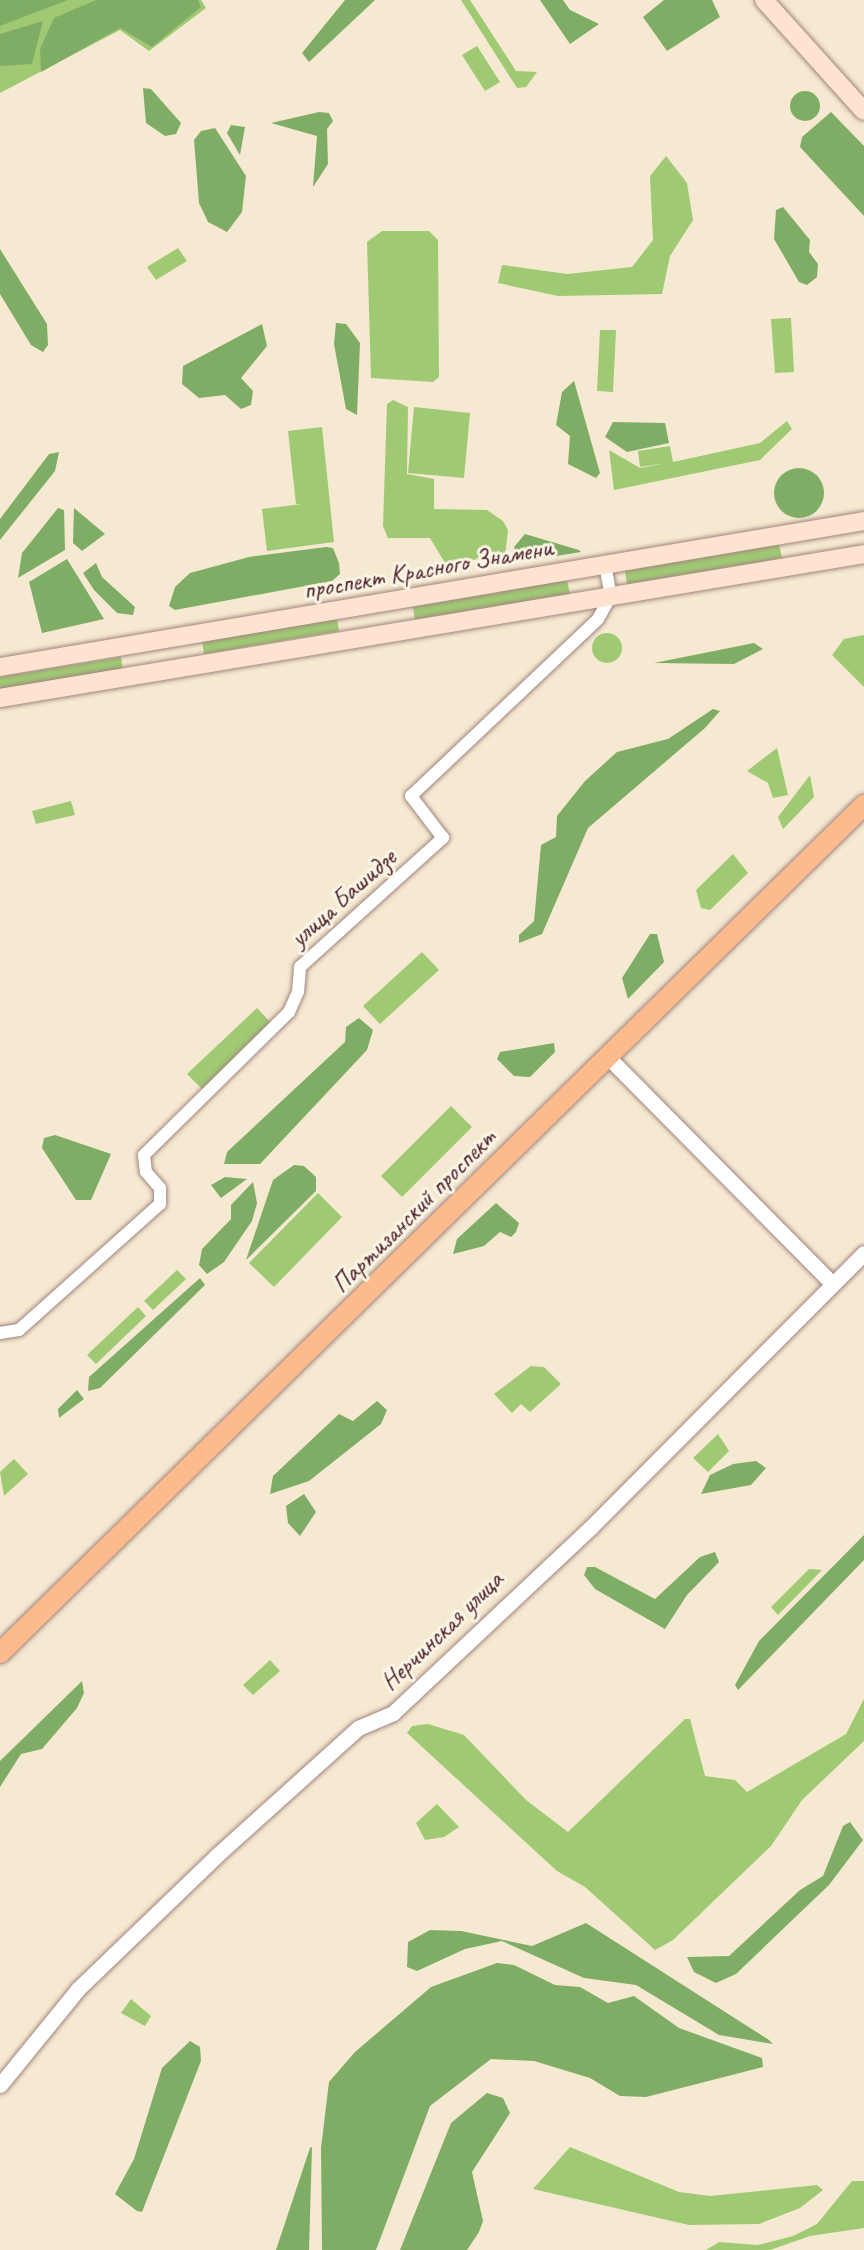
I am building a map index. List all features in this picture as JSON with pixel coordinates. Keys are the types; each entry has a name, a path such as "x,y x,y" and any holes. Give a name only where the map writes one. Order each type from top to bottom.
{"main road":[{"path":"764,0 864,111"},
{"name":"проспект Красного Знамени","path":"0,667 864,521"},
{"path":"819,528 825,561"},
{"path":"0,698 864,554"},
{"name":"Партизанский проспект","path":"0,1653 482,1184 606,1055 864,805"}],"street":[{"path":"605,564 611,596"},
{"name":"улица Башидзе","path":"0,1333 19,1330 160,1204 160,1188 144,1166 148,1150 289,1012 298,993 300,967 443,838 411,796 598,619 611,596"},
{"path":"606,1055 831,1282"},
{"name":"Нерчинская улица","path":"0,2085 106,1962 358,1728 393,1713 590,1528 831,1282 864,1253"}],"green space":[{"path":"0,0 201,0 206,8 149,51 120,30 0,93"},
{"path":"0,0 68,0 0,26"},
{"path":"96,0 198,0 201,7 152,47 120,28 41,72 40,49 54,18"},
{"path":"345,0 375,0 309,62 302,53"},
{"path":"461,0 470,0 516,71 537,72 526,87 517,88"},
{"path":"540,0 563,0 570,10 599,24 570,44"},
{"path":"664,0 712,0 720,17 667,51 643,17"},
{"path":"43,21 32,64 0,66 0,34"},
{"path":"477,46 500,82 485,91 462,55"},
{"path":"143,88 151,89 181,123 176,134 165,136 146,123"},
{"path":"805,91 815,96 820,106 815,116 805,121 795,116 790,106 795,96"},
{"path":"319,112 329,113 333,121 327,129 328,164 313,187 317,136 271,123"},
{"path":"831,112 864,146 864,216 800,147 802,137"},
{"path":"231,125 245,127 240,155 227,133"},
{"path":"215,128 246,176 242,212 227,232 208,222 199,203 194,140 201,131"},
{"path":"666,156 687,183 693,220 670,256 662,294 558,296 498,283 502,265 567,274 632,267 653,240 650,176"},
{"path":"783,207 810,240 809,252 818,264 817,277 807,285 799,282 774,239 776,210"},
{"path":"382,231 429,231 438,240 439,377 433,382 371,378 367,242"},
{"path":"178,248 187,261 156,280 147,267"},
{"path":"0,249 47,324 48,345 43,352 31,345 0,294"},
{"path":"791,318 794,372 775,373 771,319"},
{"path":"336,323 346,324 360,343 357,415 346,409 334,344"},
{"path":"262,324 267,346 241,378 253,391 251,405 241,409 225,395 199,398 182,384 183,366"},
{"path":"600,330 616,330 613,392 597,391"},
{"path":"574,381 600,473 596,478 568,464 570,436 556,425 562,392"},
{"path":"393,400 408,407 407,474 434,479 434,509 487,510 503,521 508,530 505,556 445,563 430,538 388,538 383,526 387,404"},
{"path":"414,407 470,413 464,478 408,473"},
{"path":"787,421 792,429 760,460 614,490 609,450 640,468 667,463 640,467 638,451 670,446 673,462 760,443"},
{"path":"613,422 665,423 669,443 627,452 605,437"},
{"path":"322,427 334,542 267,551 262,509 302,504 296,504 288,431"},
{"path":"59,452 55,471 0,540 0,519 49,454"},
{"path":"799,468 813,472 820,479 824,493 820,507 813,514 799,518 785,514 778,507 774,493 778,479 785,472"},
{"path":"58,508 64,510 65,550 18,578 22,553"},
{"path":"74,508 105,534 82,551 73,543"},
{"path":"525,534 581,552 519,562 514,547"},
{"path":"779,544 782,558 627,585 625,571"},
{"path":"333,548 339,563 340,574 332,581 175,610 169,606 175,587 190,573 249,557"},
{"path":"67,559 104,619 42,633 29,582"},
{"path":"96,563 102,577 135,607 133,615 117,613 94,590 83,573"},
{"path":"567,580 570,594 415,621 413,607"},
{"path":"337,618 339,631 204,654 202,640"},
{"path":"607,633 613,634 621,642 621,654 613,662 607,663 601,662 593,654 592,648 593,642 601,634"},
{"path":"864,635 864,687 832,655 844,639"},
{"path":"754,643 763,649 734,664 654,663"},
{"path":"121,657 123,670 0,691 0,677"},
{"path":"713,709 720,711 705,728 588,828 542,934 519,943 519,935 534,921 541,845 556,837 557,816 585,781 617,752 668,739"},
{"path":"777,748 788,795 773,798 768,783 747,771"},
{"path":"810,775 814,797 783,829 778,817"},
{"path":"71,801 75,815 36,824 32,811"},
{"path":"733,854 748,873 710,910 701,908 696,890"},
{"path":"650,934 657,934 664,962 628,999 622,978"},
{"path":"422,952 439,970 380,1024 363,1006"},
{"path":"257,1008 272,1024 202,1089 187,1074"},
{"path":"359,1018 373,1030 367,1050 260,1164 224,1164 227,1152 345,1042 346,1027"},
{"path":"554,1043 555,1052 530,1077 514,1076 497,1059 500,1052"},
{"path":"451,1106 472,1127 402,1197 381,1176"},
{"path":"55,1135 111,1154 91,1200 76,1200 42,1148 44,1138"},
{"path":"294,1165 304,1166 316,1177 316,1191 246,1260 273,1180"},
{"path":"225,1177 247,1179 221,1198 211,1185"},
{"path":"253,1182 257,1203 252,1221 224,1262 207,1274 199,1265 202,1249 231,1219 231,1205"},
{"path":"318,1193 342,1217 274,1287 249,1263"},
{"path":"496,1203 519,1223 516,1232 511,1237 500,1232 484,1246 453,1254 457,1239"},
{"path":"177,1270 186,1279 153,1310 144,1301"},
{"path":"200,1278 205,1285 100,1388 88,1391 89,1377"},
{"path":"138,1307 146,1316 96,1364 87,1355"},
{"path":"531,1366 544,1367 561,1384 530,1412 521,1404 512,1413 494,1394"},
{"path":"77,1390 84,1399 59,1418 58,1409"},
{"path":"377,1401 387,1410 381,1424 309,1481 270,1494 273,1476 339,1414 353,1421"},
{"path":"718,1434 729,1451 708,1472 693,1458"},
{"path":"14,1459 28,1474 4,1496 0,1472"},
{"path":"756,1461 766,1468 751,1485 701,1494 710,1475 733,1464"},
{"path":"304,1494 316,1512 300,1536 288,1523 286,1506"},
{"path":"864,1535 864,1560 738,1690 735,1685 759,1641"},
{"path":"715,1552 719,1562 687,1595 665,1629 595,1589 584,1575 587,1567 595,1567 655,1599 700,1557"},
{"path":"809,1569 822,1570 778,1615 771,1607"},
{"path":"270,1660 280,1671 253,1695 243,1685"},
{"path":"82,1681 84,1693 77,1708 42,1749 21,1754 0,1787 0,1761"},
{"path":"864,1699 864,1741 802,1800 771,1846 673,1940 655,1950 585,1887 557,1871 407,1733 412,1726 428,1724 464,1735 526,1800 568,1832 685,1719 690,1719 705,1776 735,1780 747,1792 846,1734"},
{"path":"437,1804 459,1827 444,1837 425,1840 416,1823"},
{"path":"850,1822 863,1840 829,1885 736,1974 716,1983 694,1972 687,1957 729,1956 800,1890 823,1876 843,1826"},
{"path":"586,1923 773,2044 719,2035 636,1985 584,1978 502,1941 465,1949 417,1971 407,1967 408,1942 430,1930 461,1931 532,1946"},
{"path":"497,1963 514,1965 555,1985 580,1987 608,2003 634,1996 679,2028 762,2058 763,2067 646,2097 620,2096 590,2078 534,2061 491,2059 430,2106 376,2250 322,2250 321,2148 329,2082 355,2052 431,1987"},
{"path":"131,1999 151,2016 145,2026 121,2013"},
{"path":"190,2041 200,2047 201,2061 142,2212 137,2211 115,2194 134,2159 162,2068"},
{"path":"487,2093 503,2098 510,2113 472,2172 483,2221 479,2232 467,2250 400,2250 451,2123"},
{"path":"312,2147 309,2250 276,2250 310,2148"},
{"path":"570,2147 679,2192 710,2196 817,2185 823,2190 800,2208 759,2224 689,2225 533,2189"},
{"path":"852,2181 864,2181 864,2228 810,2236 770,2250 706,2250 719,2242 758,2245 793,2236 817,2224"}]}
